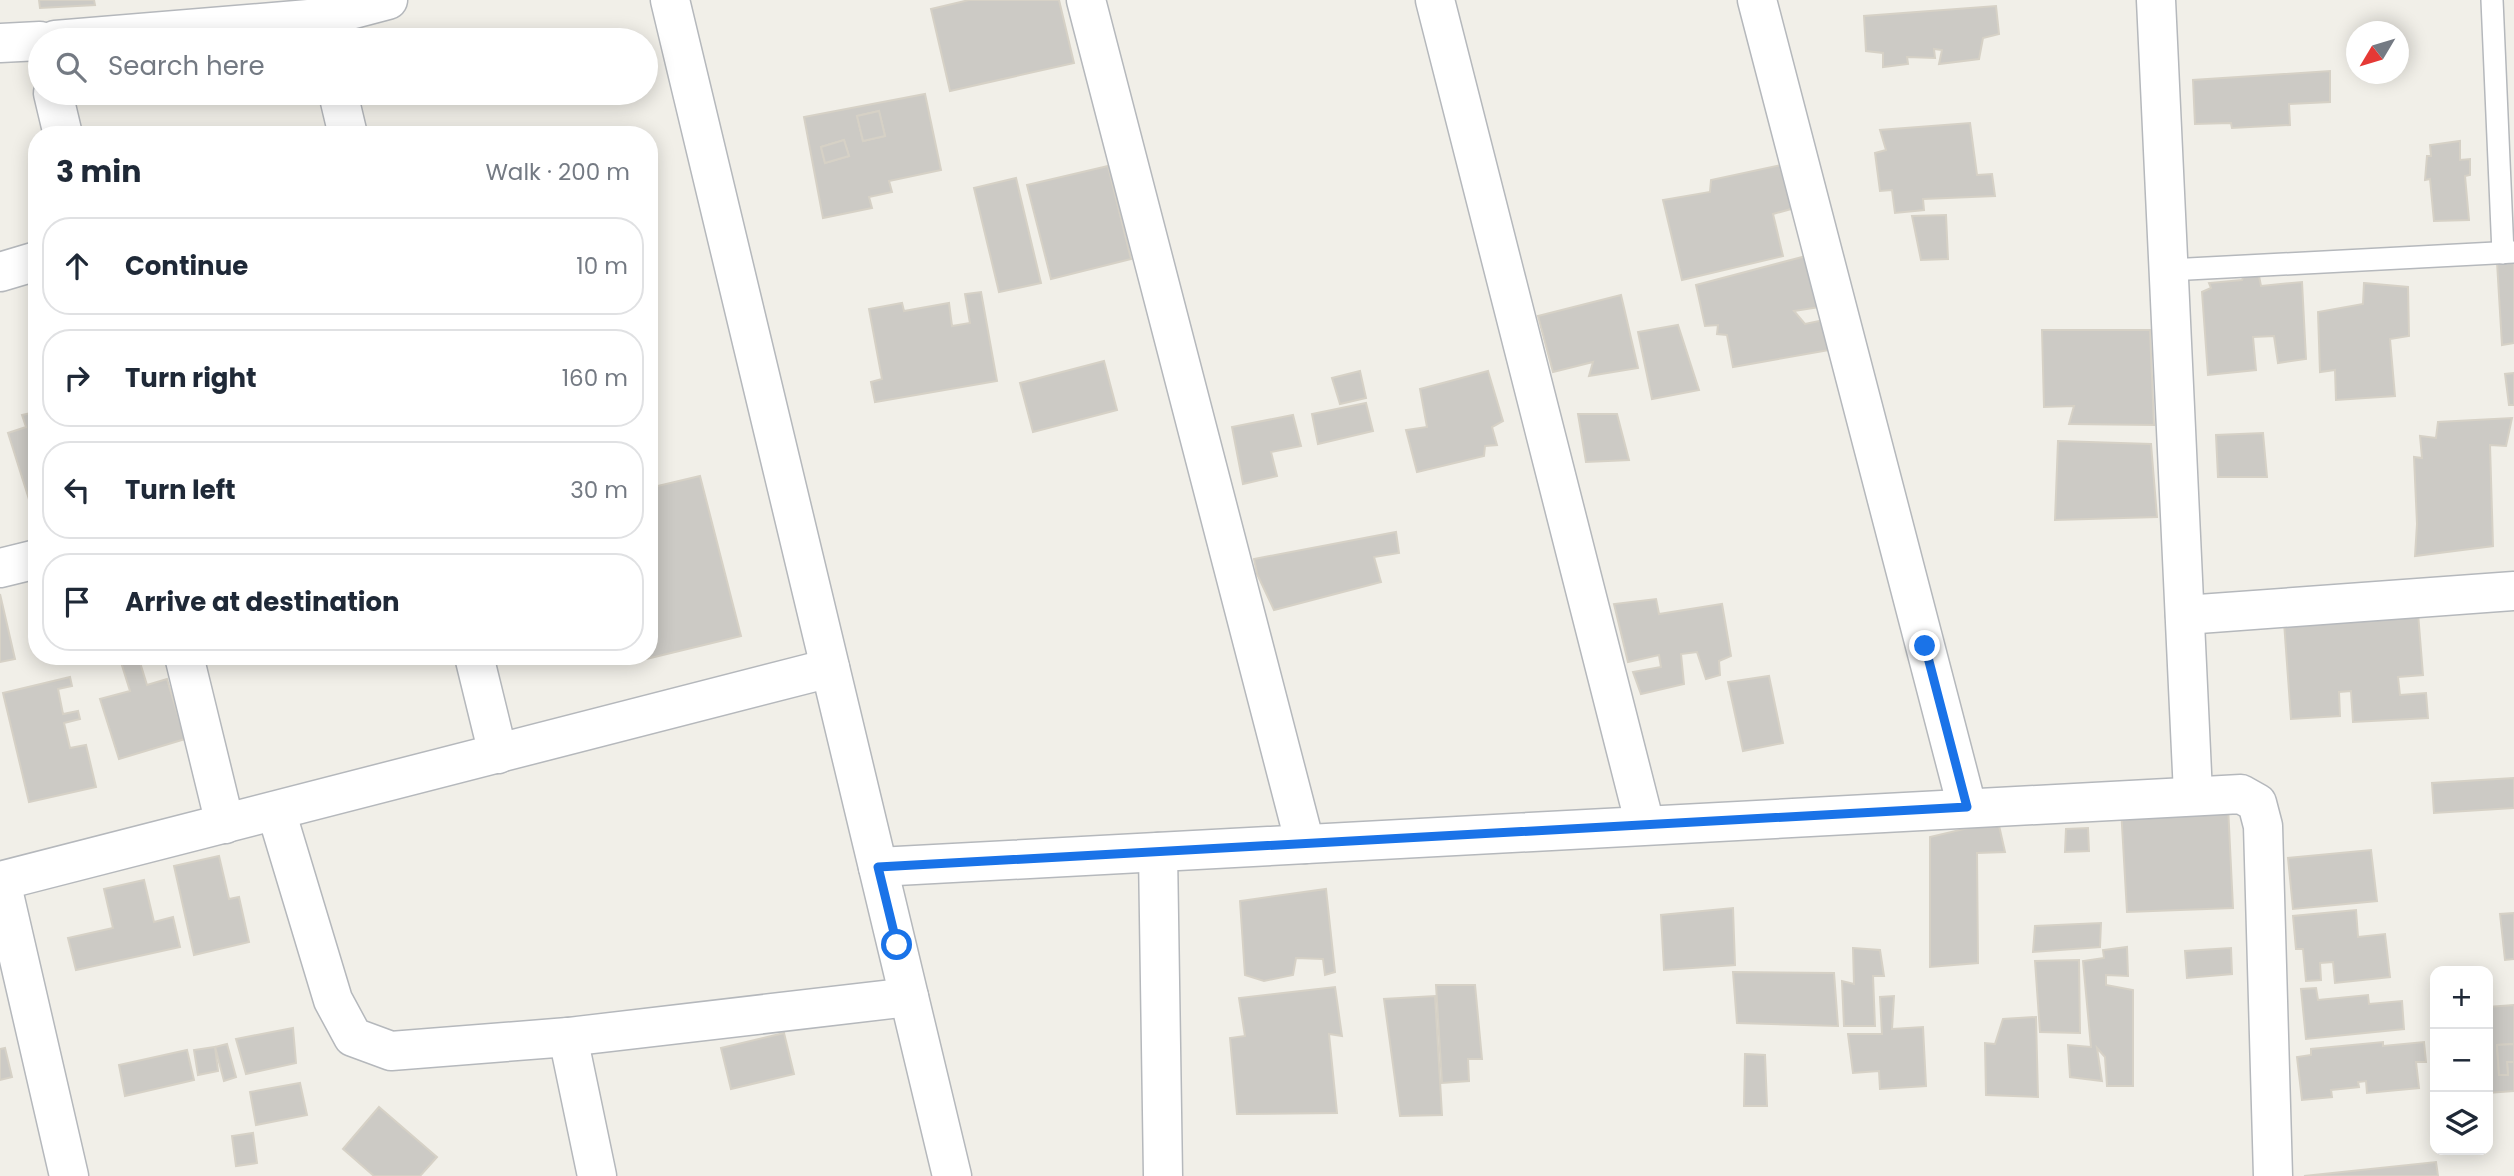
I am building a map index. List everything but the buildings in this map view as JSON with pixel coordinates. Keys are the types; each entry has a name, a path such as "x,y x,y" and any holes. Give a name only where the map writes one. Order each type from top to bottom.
{"street":[{"path":"207,28 321,19 388,0"},
{"path":"670,0 952,1176"},
{"path":"1086,0 1305,844"},
{"path":"1435,0 1645,825"},
{"path":"1757,0 1967,807"},
{"path":"2156,0 2193,794"},
{"path":"0,43 28,42"},
{"path":"56,105 61,126"},
{"path":"341,105 346,126"},
{"path":"0,272 28,264"},
{"path":"0,568 28,561"},
{"path":"2185,615 2514,591"},
{"path":"186,665 225,824"},
{"path":"476,665 498,754"},
{"path":"69,1176 0,881 830,668"},
{"path":"878,867 2193,794 2241,794 2257,803 2263,826 2273,1176"},
{"path":"276,811 333,1000 353,1037 391,1051 568,1037 909,997"},
{"path":"1158,852 1163,1176"},
{"path":"568,1037 597,1176"}],"lane":[{"path":"2169,270 2508,253 2492,0"}],"route":[{"path":"897,945 878,867 1967,807 1925,646"}]}
